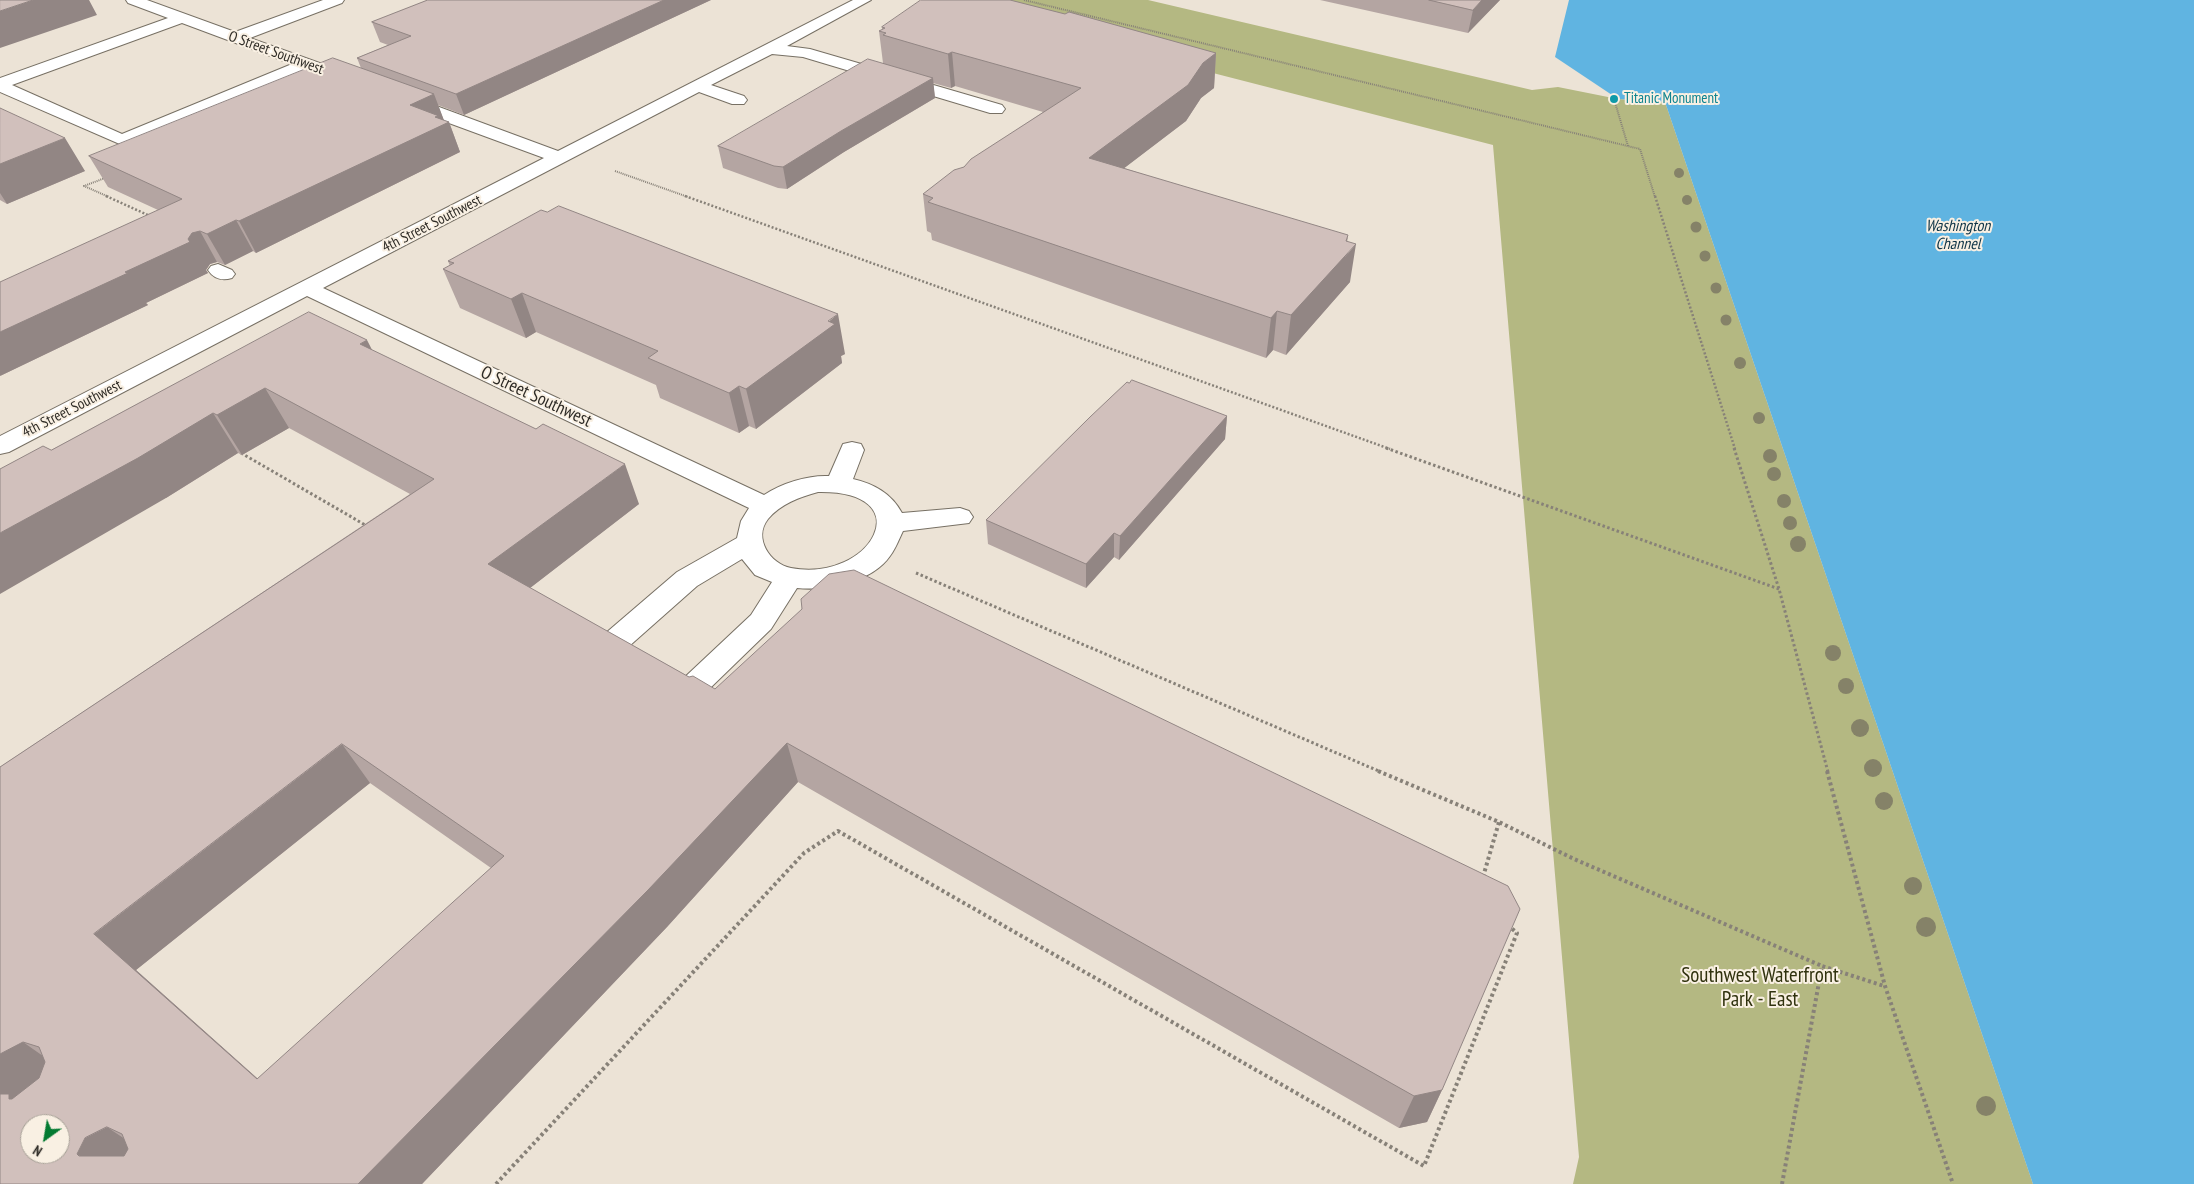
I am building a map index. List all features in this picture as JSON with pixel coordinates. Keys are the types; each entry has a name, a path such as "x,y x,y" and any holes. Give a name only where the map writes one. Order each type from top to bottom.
{"street":[{"name":"O Street Southwest","path":"133,0 162,10 182,11 235,38 360,84"},
{"path":"235,38 337,0"},
{"name":"4th Street Southwest","path":"0,446 864,0"},
{"path":"0,85 182,11"},
{"path":"770,49 804,52 996,110"},
{"path":"0,85 122,140 306,64"},
{"path":"697,86 738,100"},
{"path":"386,94 559,157"},
{"name":"O Street Southwest","path":"307,288 766,506"},
{"path":"838,484 852,450"},
{"path":"838,484 859,488 875,496 886,509 891,523 888,539 877,555 860,568 837,576 813,580 789,578 769,571 755,558 749,543 750,530 755,518 766,506 780,496 799,488 838,484"},
{"path":"891,523 960,517"},
{"path":"617,640 687,578 749,543"},
{"path":"696,684 761,622 789,578"}],"path":[{"path":"1024,0 1640,149 1780,589 1885,986 1953,1184"},
{"path":"1614,99 1628,146"},
{"path":"609,169 1780,589"},
{"path":"111,175 84,186 155,218"},
{"path":"233,448 370,528"},
{"path":"877,555 1500,822 1574,859 1822,966 1885,986"},
{"path":"1481,882 1500,822"},
{"path":"496,1184 804,853 838,831 1424,1166 1517,932 1503,921"},
{"path":"1782,1184 1822,966"}],"green space":[{"name":"Southwest Waterfront Park - East","path":"929,0 1148,0 1532,90 1558,87 1618,99 1665,102 2033,1184 1573,1184 1579,1157 1493,145"}],"water":[{"name":"Washington Channel","path":"1569,0 2194,0 2194,1184 2033,1184 1665,102 1618,99 1555,57"}],"building":[{"path":"0,0 33,0 0,11"},
{"path":"428,0 664,0 456,94 357,58 411,36 372,22"},
{"path":"921,0 1010,0 1065,14 1069,12 1216,53 1203,63 1188,85 1089,158 1348,235 1346,241 1356,244 1291,315 1277,311 1271,318 928,202 933,198 923,194 954,170 964,167 971,159 1081,88 952,52 948,54 883,35 886,33 879,31"},
{"path":"1429,0 1482,0 1473,10"},
{"path":"333,58 434,94 410,105 439,116 435,117 449,122 239,221 236,220 207,234 200,231 192,233 188,239 190,242 0,332 0,282 182,199 89,156"},
{"path":"868,59 933,78 783,167 774,166 718,146"},
{"path":"0,108 65,138 0,164"},
{"path":"559,206 838,314 828,321 835,324 746,389 739,386 729,393 648,358 658,351 522,293 511,299 443,269 454,263 448,261 541,210 547,212"},
{"path":"309,312 367,340 360,344 536,429 543,424 625,464 488,564 689,677 693,676 715,689 802,609 801,599 829,574 854,570 1508,886 1520,909 1442,1090 1414,1096 787,743 648,890 358,1184 0,1184 0,1094 9,1094 9,1099 12,1099 39,1078 45,1062 39,1047 23,1042 0,1054 0,767 434,479 265,388 217,415 213,413 138,458 0,533 0,469 43,446 51,450","holes":["342,744 504,856 257,1079 94,934","107,1127 122,1134 128,1149 124,1156 79,1156 77,1154 85,1138"]},
{"path":"1132,380 1227,416 1120,536 1114,533 1086,564 986,520 1090,417 1127,382 1129,383"}],"place":[{"name":"Titanic Monument","path":"1614,99"}]}
